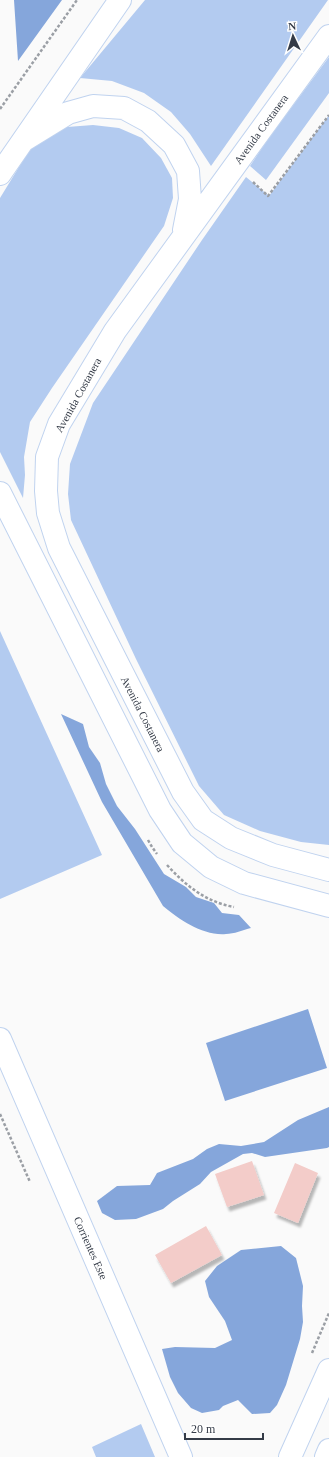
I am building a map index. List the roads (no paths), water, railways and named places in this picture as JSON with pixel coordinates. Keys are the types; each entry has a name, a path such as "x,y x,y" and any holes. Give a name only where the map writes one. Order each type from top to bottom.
{"main road":[{"path":"0,174 120,0"},
{"name":"Avenida Costanera","path":"329,36 115,331 60,424 47,457 46,492 48,513 59,548 183,792 203,820 232,838 273,855 329,870"},
{"path":"24,140 68,113 93,106 124,108 148,121 174,145 188,170 190,199 183,237"},
{"path":"0,493 160,810 182,842 211,867 244,883 329,906"},
{"name":"Corrientes Este","path":"0,1039 181,1457"},
{"path":"290,1457 329,1370"},
{"path":"326,1457 329,1450"}]}
